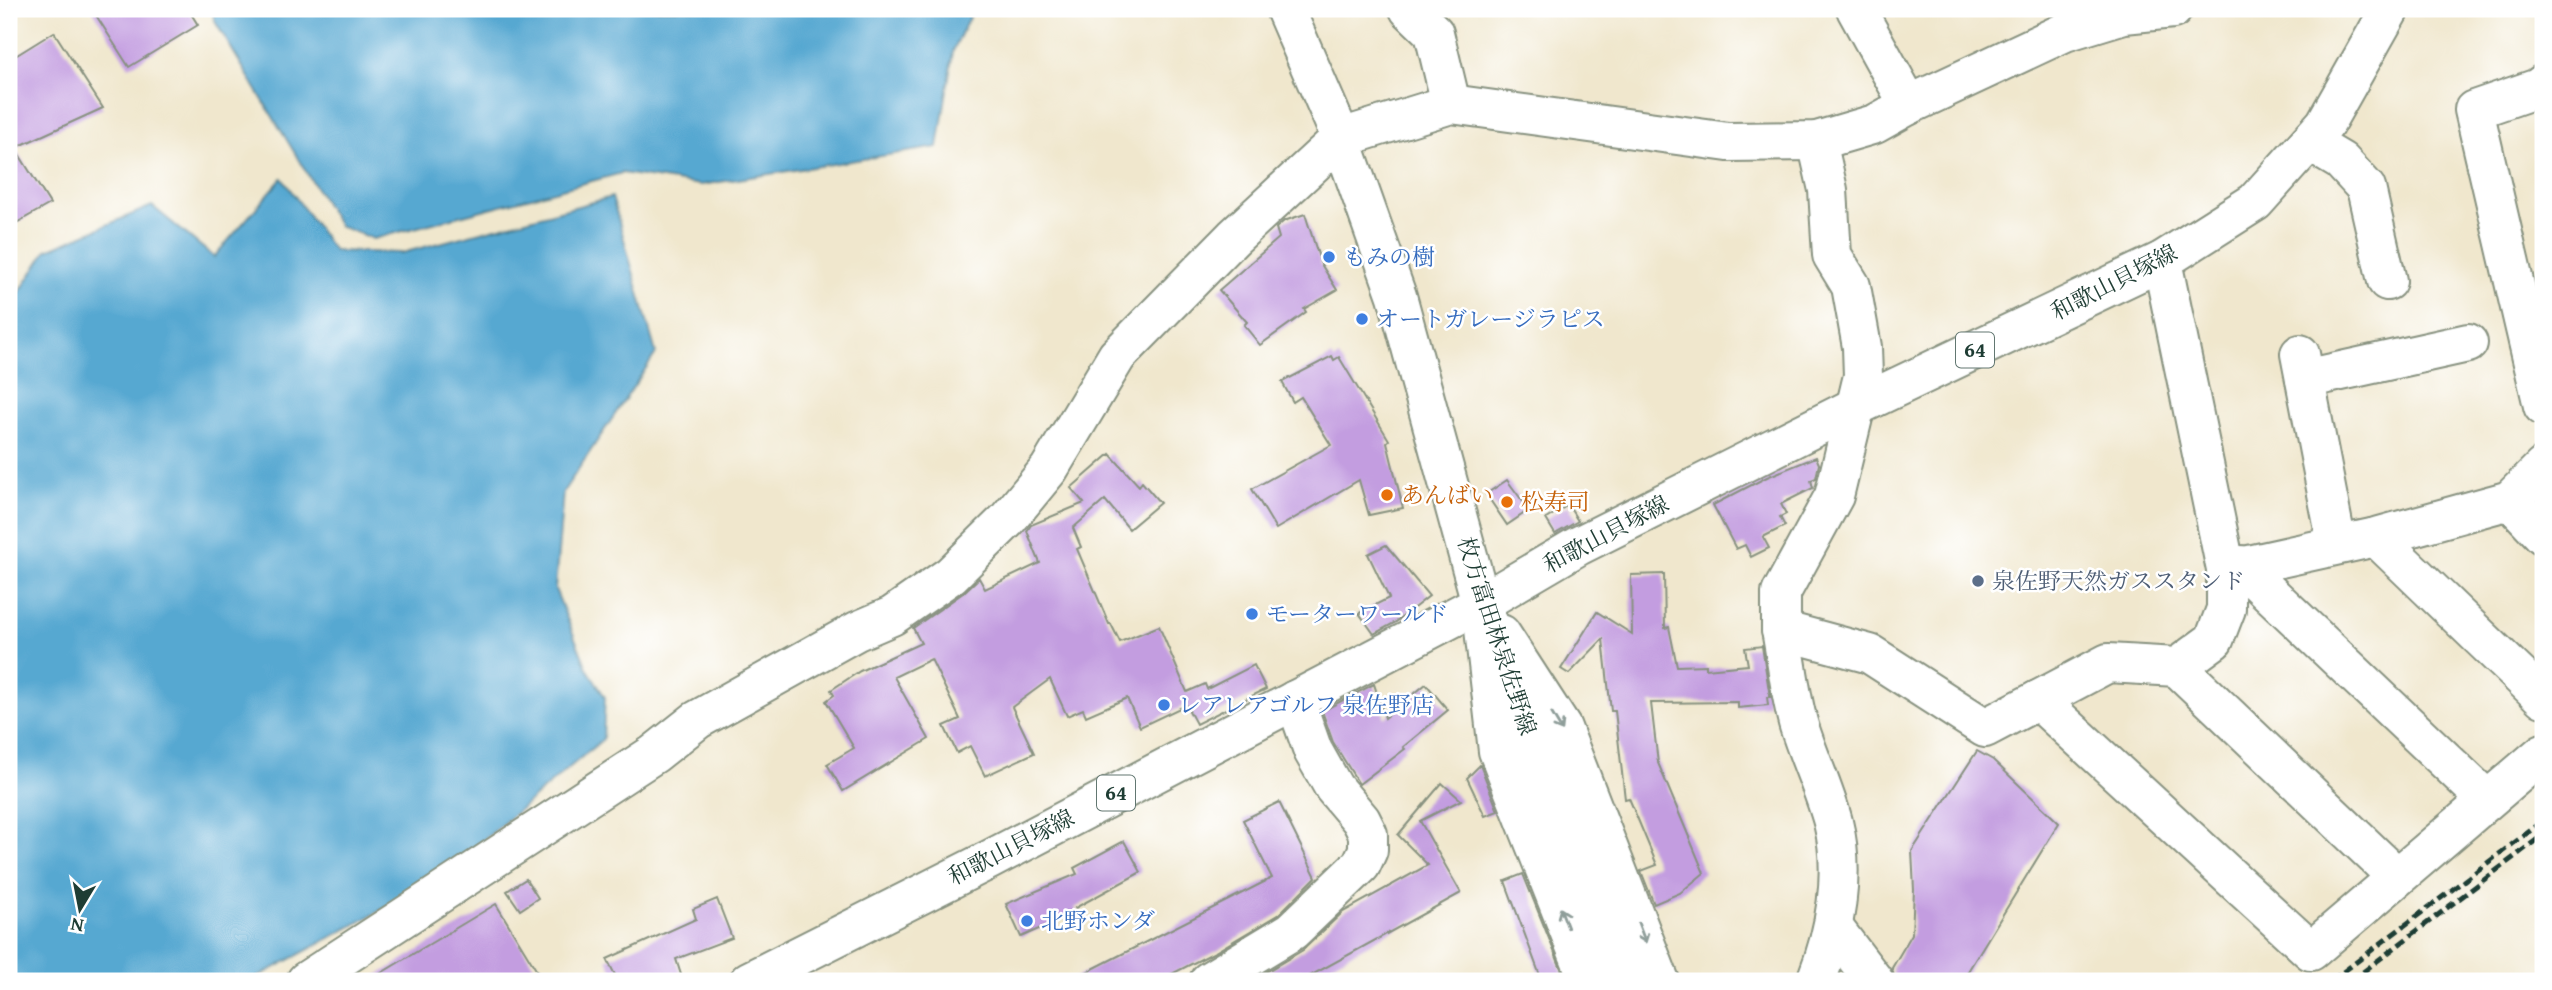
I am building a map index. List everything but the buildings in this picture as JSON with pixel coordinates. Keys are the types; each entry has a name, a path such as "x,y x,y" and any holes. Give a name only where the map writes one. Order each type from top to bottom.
{"street":[{"name":"枚方富田林泉佐野線","path":"1286,9 1341,138 1398,296 1481,603 1532,745 1623,981"},
{"path":"1409,9 1434,33 1451,104"},
{"path":"1856,9 1909,105"},
{"path":"306,981 654,754 697,720 857,631 892,616 951,575 1007,520 1049,469 1117,356 1234,237 1341,138 1451,104 1728,142 1817,141 1875,124 1909,105 2065,32 2124,15 2172,9"},
{"name":"和歌山貝塚線","path":"749,981 1481,603 1578,546 1855,407 2162,261 2255,202 2325,124 2390,9"},
{"path":"2542,95 2474,110 2533,312 2543,406"},
{"path":"1816,981 1828,951 1833,927 1838,866 1833,824 1799,724 1782,630 1781,593 1834,496 1863,376 1862,347 1851,286 1832,255 1828,190 1817,141"},
{"path":"2309,142 2341,161 2366,188 2387,281"},
{"path":"1782,630 1870,654 1985,728 2108,663 2177,667 2214,640 2225,609 2233,568 2162,261"},
{"path":"2337,545 2303,367 2468,343"},
{"path":"2233,568 2376,537 2510,500 2543,467"},
{"path":"2510,500 2543,535"},
{"path":"2376,537 2543,698"},
{"path":"2233,568 2487,800"},
{"path":"1481,603 1498,751 1589,981"},
{"path":"1481,603 1562,728 1660,981"},
{"path":"2177,667 2397,877"},
{"path":"1209,981 1292,931 1361,865 1368,850 1368,834 1318,760 1295,700"},
{"path":"2038,700 2311,951 2543,753"},
{"path":"1833,927 1874,981"}],"water":[{"path":"211,9 973,9 953,51 938,147 701,185 622,173 373,239 339,226 216,23"},
{"path":"282,178 334,251 402,253 612,197 656,353 563,492 555,589 587,668 605,697 603,739 434,882 250,981 9,981 9,308 47,250 152,206 214,257"}],"railway":[{"path":"2331,981 2543,821"},
{"path":"2351,981 2543,835"}],"place":[{"name":"もみの樹","path":"1329,257"},
{"name":"オートガレージラピス","path":"1362,319"},
{"name":"あんばい","path":"1387,495"},
{"name":"松寿司","path":"1507,502"},
{"name":"泉佐野天然ガススタンド","path":"1978,581"},
{"name":"モーターワールド","path":"1252,614"},
{"name":"レアレアゴルフ 泉佐野店","path":"1164,705"},
{"name":"北野ホンダ","path":"1027,921"}]}
